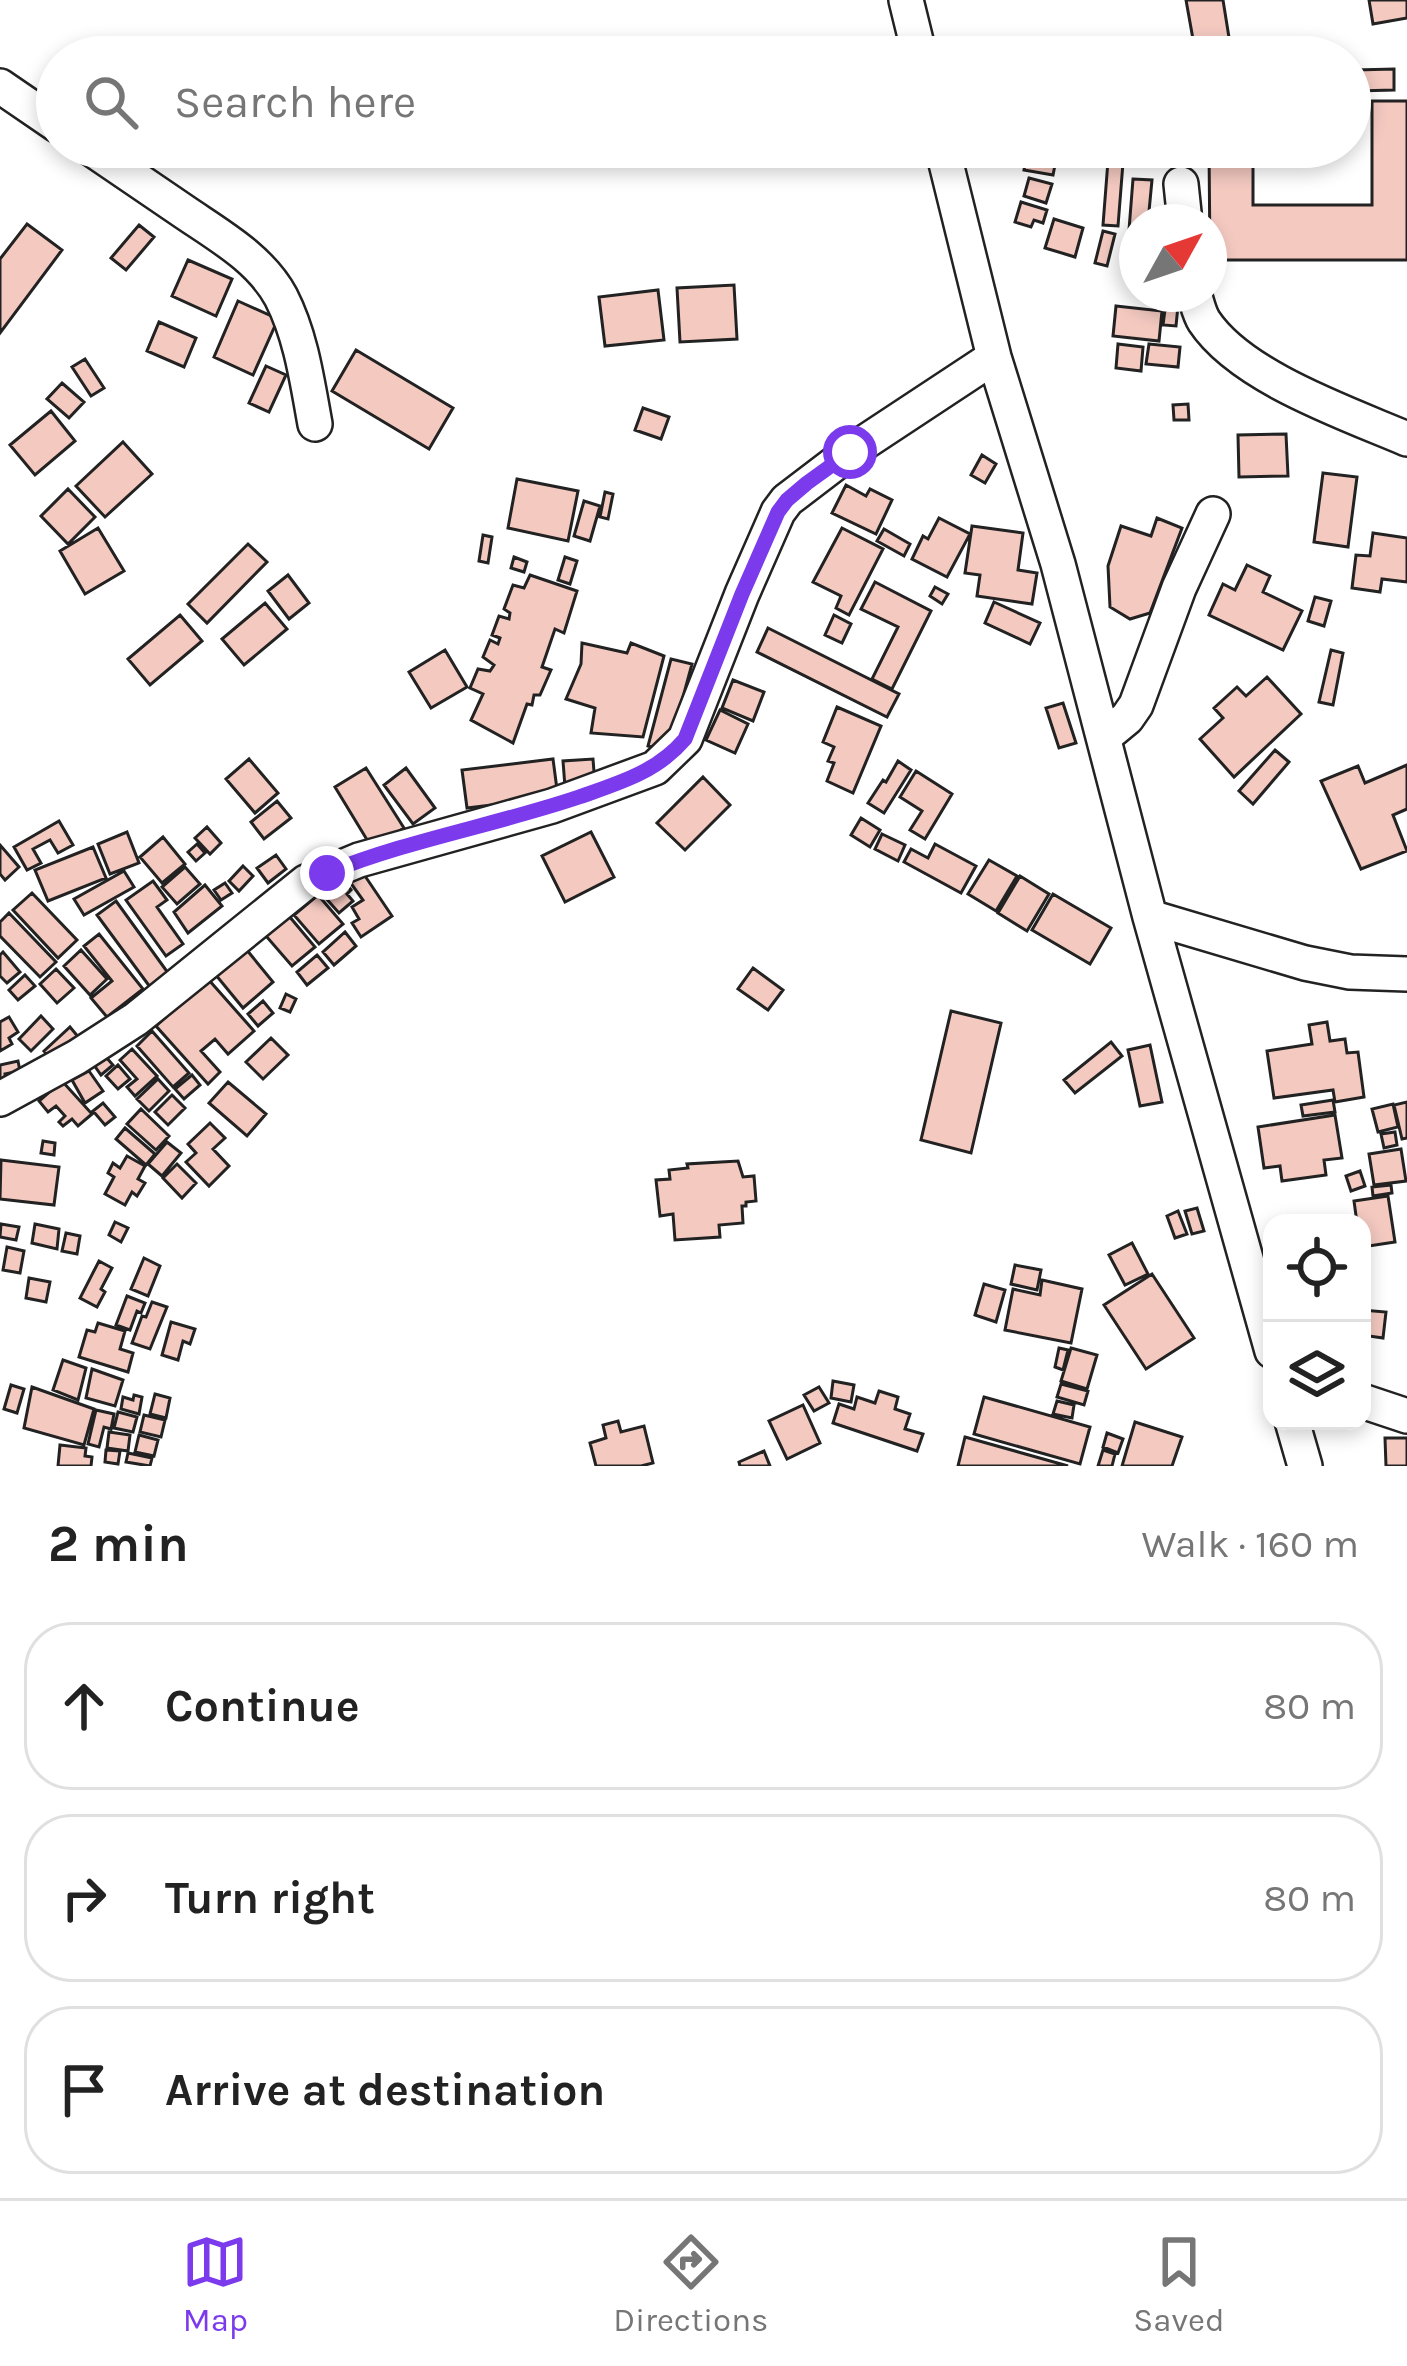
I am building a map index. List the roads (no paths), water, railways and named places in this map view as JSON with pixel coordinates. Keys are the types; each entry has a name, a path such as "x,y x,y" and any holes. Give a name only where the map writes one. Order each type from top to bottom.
{"street":[{"path":"906,0 915,36"},
{"path":"0,86 36,111"},
{"path":"120,168 263,271 292,320 315,424"},
{"path":"947,168 994,357 1058,564 1150,917 1264,1322"},
{"path":"1181,184 1183,204"},
{"path":"1200,312 1228,347 1262,372 1407,439"},
{"path":"0,1099 136,1019 306,882 359,860 596,791 655,767 685,739 742,594 787,500 850,452 994,357"},
{"path":"1104,736 1136,705 1179,588 1213,514"},
{"path":"1150,917 1305,963 1350,972 1407,974"},
{"path":"1371,1404 1407,1416"},
{"path":"1295,1430 1305,1466"}]}
